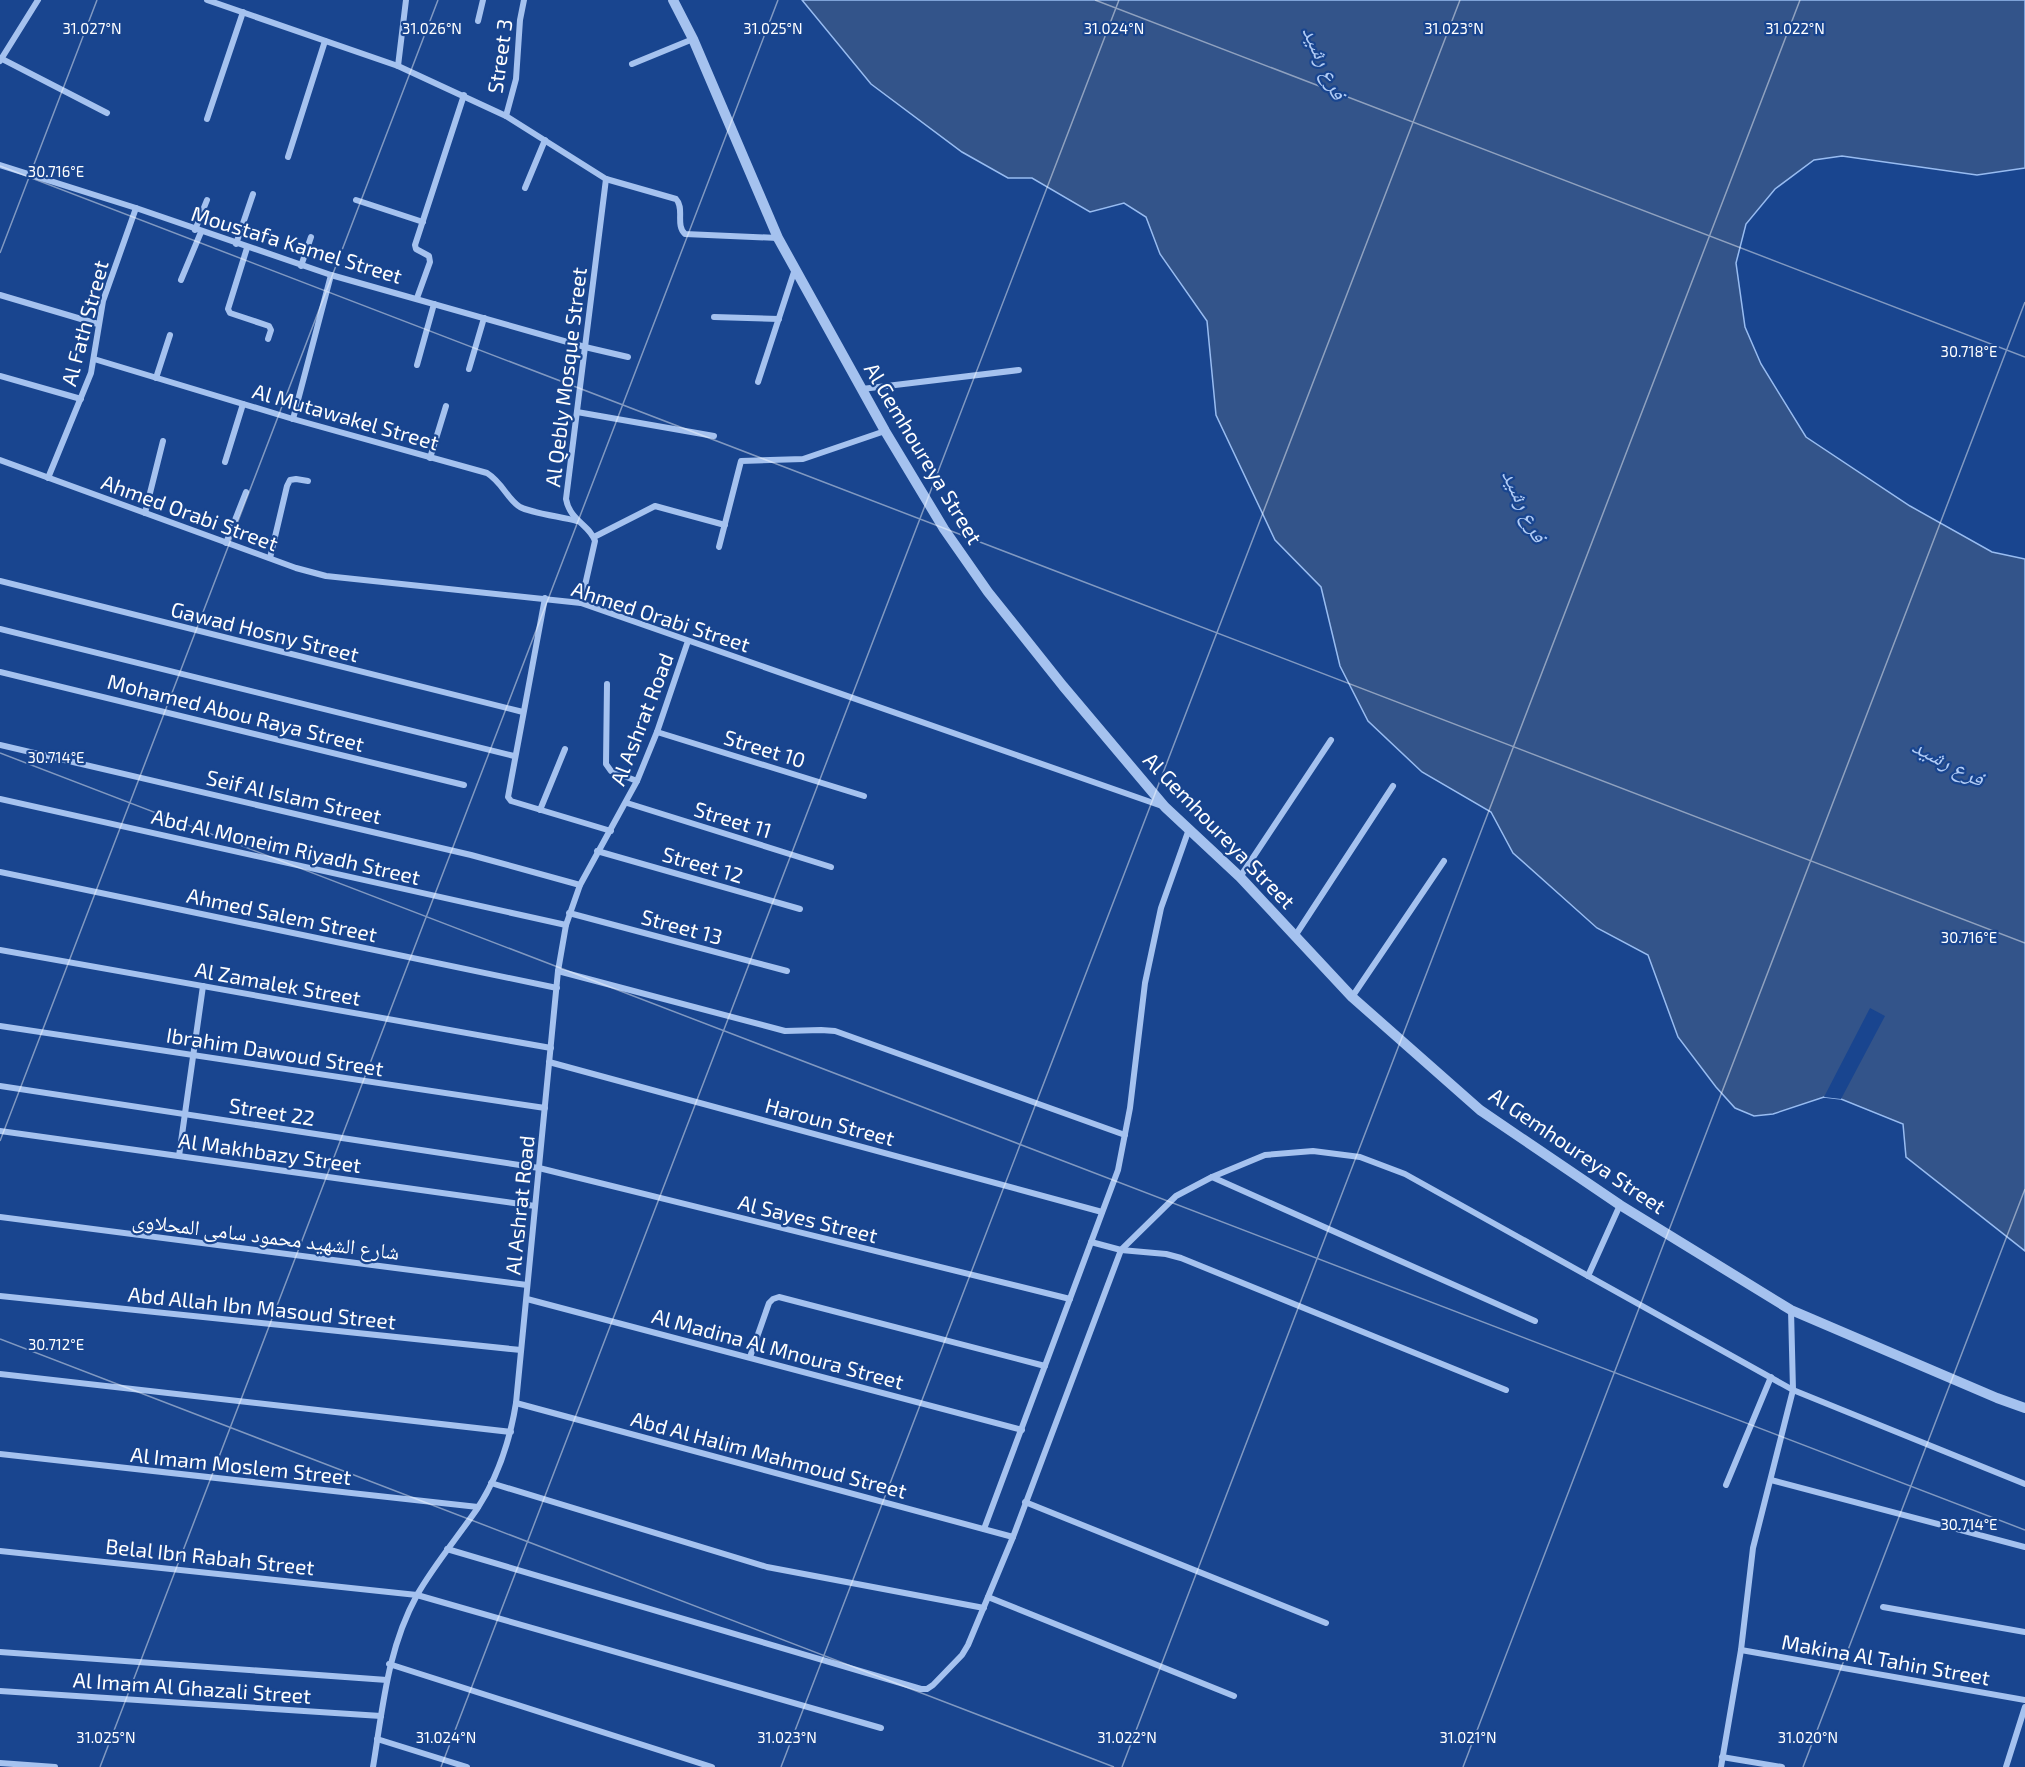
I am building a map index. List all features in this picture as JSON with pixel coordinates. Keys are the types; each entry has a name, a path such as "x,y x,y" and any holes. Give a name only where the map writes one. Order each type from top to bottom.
{"street":[{"path":"38,0 1,60 107,113"},
{"path":"207,0 398,66 464,95 506,116 606,179 678,200 680,230 685,234 778,238"},
{"path":"398,66 406,0"},
{"path":"478,21 483,0"},
{"name":"Street 3","path":"506,116 516,78 520,20 524,0"},
{"name":"Al Gemhoureya Street","path":"673,0 693,39 778,238 885,431 944,529 988,592 1063,686 1165,807 1240,877 1352,997 1480,1110 1620,1205 1791,1310 1996,1398 2025,1408"},
{"path":"207,119 243,12"},
{"path":"632,64 693,39"},
{"path":"288,157 325,41"},
{"path":"417,298 430,262 427,254 415,248 464,95"},
{"path":"525,188 545,140"},
{"name":"Moustafa Kamel Street","path":"0,165 136,208 301,266 585,347 628,357"},
{"name":"Al Qebly Mosque Street","path":"594,537 577,521 567,506 566,499 606,179"},
{"path":"236,244 253,194"},
{"path":"181,280 207,200"},
{"path":"356,200 423,222"},
{"name":"Al Fath Street","path":"48,478 91,373 98,324 108,285 136,208"},
{"path":"301,266 311,237"},
{"path":"247,248 228,309 230,313 269,326 271,330 268,339"},
{"path":"758,382 795,269"},
{"path":"293,419 332,275"},
{"path":"0,295 98,324"},
{"path":"417,365 434,304"},
{"path":"714,317 779,319"},
{"path":"469,369 484,318"},
{"path":"156,378 170,335"},
{"name":"Al Mutawakel Street","path":"94,359 487,474 500,483 521,508 577,521"},
{"path":"862,389 1019,370"},
{"path":"0,376 81,399"},
{"path":"225,462 243,404"},
{"path":"430,458 446,406"},
{"path":"577,412 714,436"},
{"path":"719,547 741,461 803,459 885,431"},
{"path":"146,513 163,441"},
{"name":"Ahmed Orabi Street","path":"0,460 296,568 326,576 581,603 1165,807"},
{"path":"270,558 287,486 291,480 308,481"},
{"path":"226,543 246,492"},
{"path":"581,603 594,537 656,506 724,525"},
{"name":"Gawad Hosny Street","path":"0,581 523,712"},
{"path":"545,598 508,797 511,801 611,831"},
{"path":"0,629 514,756"},
{"name":"Al Ashrat Road","path":"373,1767 389,1664 401,1629 417,1595 447,1549 478,1508 512,1432 556,988 566,925 580,885 597,851 627,803 637,781 657,732 688,641"},
{"name":"Mohamed Abou Raya Street","path":"0,672 464,785"},
{"path":"607,684 606,764 611,771 637,781"},
{"name":"Street 10","path":"657,732 864,796"},
{"path":"1240,877 1331,740"},
{"name":"Seif Al Islam Street","path":"0,745 471,855 580,885"},
{"path":"540,810 565,749"},
{"path":"1295,936 1393,786"},
{"name":"Abd Al Moneim Riyadh Street","path":"0,800 566,925"},
{"name":"Street 11","path":"627,803 831,867"},
{"path":"984,1529 1118,1170 1130,1108 1145,983 1161,908 1189,829"},
{"name":"Street 12","path":"597,851 800,909"},
{"path":"1352,997 1444,861"},
{"name":"Ahmed Salem Street","path":"0,872 556,988"},
{"name":"Street 13","path":"569,913 787,971"},
{"name":"Al Zamalek Street","path":"0,950 551,1048"},
{"path":"558,971 785,1031 835,1031 1125,1135"},
{"path":"179,1156 203,986"},
{"name":"Ibrahim Dawoud Street","path":"0,1026 545,1108"},
{"name":"Haroun Street","path":"549,1062 1102,1212"},
{"name":"Street 22","path":"0,1086 539,1168"},
{"name":"Al Makhbazy Street","path":"0,1131 535,1206"},
{"path":"447,1549 927,1689 962,1655 984,1608 1121,1250 1176,1196 1212,1177 1265,1155 1313,1151 1360,1157 1405,1174 1793,1390 2025,1484"},
{"name":"Al Sayes Street","path":"539,1168 1070,1299"},
{"path":"1212,1177 1535,1321"},
{"path":"1588,1276 1620,1205"},
{"name":"شارع الشهيد محمود سامى المحلاوى","path":"0,1217 528,1286"},
{"path":"1091,1242 1121,1250 1166,1254 1181,1258 1506,1390"},
{"name":"Abd Allah Ibn Masoud Street","path":"0,1296 521,1350"},
{"path":"750,1357 769,1303 779,1297 1045,1366"},
{"name":"Al Madina Al Mnoura Street","path":"526,1299 1022,1430"},
{"path":"1720,1767 1741,1650 1753,1548 1793,1390 1791,1310"},
{"path":"0,1374 512,1432"},
{"path":"1726,1485 1771,1377"},
{"name":"Abd Al Halim Mahmoud Street","path":"516,1403 1013,1537"},
{"name":"Al Imam Moslem Street","path":"0,1454 478,1508"},
{"path":"1771,1480 2025,1547"},
{"path":"491,1483 767,1567 984,1608"},
{"path":"1025,1502 1326,1623"},
{"name":"Belal Ibn Rabah Street","path":"0,1551 417,1595 881,1728"},
{"path":"988,1597 1234,1696"},
{"path":"1883,1607 2025,1632"},
{"name":"Makina Al Tahin Street","path":"1741,1650 2025,1700"},
{"path":"0,1652 387,1680"},
{"path":"389,1664 712,1767"},
{"name":"Al Imam Al Ghazali Street","path":"0,1690 381,1716"},
{"path":"2006,1767 2025,1707"},
{"path":"377,1739 467,1767"},
{"path":"1722,1757 1782,1767"},
{"path":"0,1763 55,1767"}],"water":[{"name":"فرع رشيد","path":"802,0 2025,0 2025,168 1977,175 1842,156 1814,160 1775,189 1746,224 1736,263 1745,327 1761,364 1806,437 1910,506 1992,552 2025,559 2025,1251 1906,1157 1903,1124 1841,1099 1824,1097 1773,1114 1754,1116 1735,1108 1678,1037 1648,955 1597,928 1513,853 1491,812 1422,772 1368,721 1340,666 1321,587 1275,540 1216,415 1207,321 1160,254 1146,217 1124,203 1090,212 1032,178 1008,178 962,152 871,84"}],"pier":[{"path":"1870,1008 1885,1016 1841,1099 1824,1097"}]}
